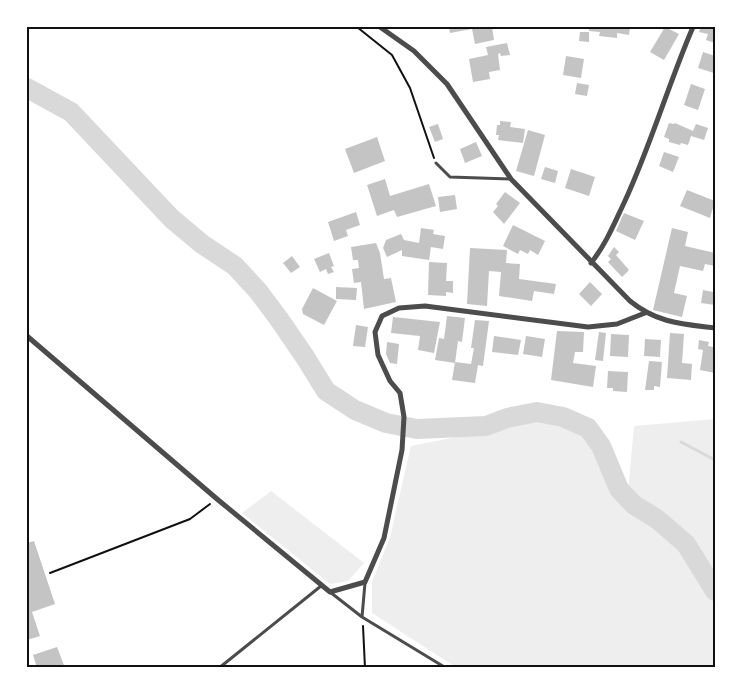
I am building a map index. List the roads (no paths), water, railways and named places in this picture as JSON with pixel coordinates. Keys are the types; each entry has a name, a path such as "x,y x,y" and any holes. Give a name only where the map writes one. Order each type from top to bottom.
{"street":[{"path":"380,27 414,51 447,84 512,179 630,301 645,313 667,322 715,328"},
{"path":"591,263 604,246 643,162 693,27"},
{"path":"27,336 217,499 330,592 365,582 384,538 402,450 404,417 400,393 390,381 378,354 375,332 382,316 399,308 425,306 588,327 617,324 645,313"}],"lane":[{"path":"436,163 450,177 512,179"},
{"path":"362,617 365,582"},
{"path":"219,668 321,586"},
{"path":"330,592 362,617 446,668"}],"waterway":[{"path":"27,88 71,112 172,219 202,244 235,266 279,319 326,391 355,410 386,423 417,429 486,426 507,418 537,412 563,417 588,428 601,446 619,489 634,505 657,519 686,544 715,591"},
{"path":"681,442 715,460"}]}
